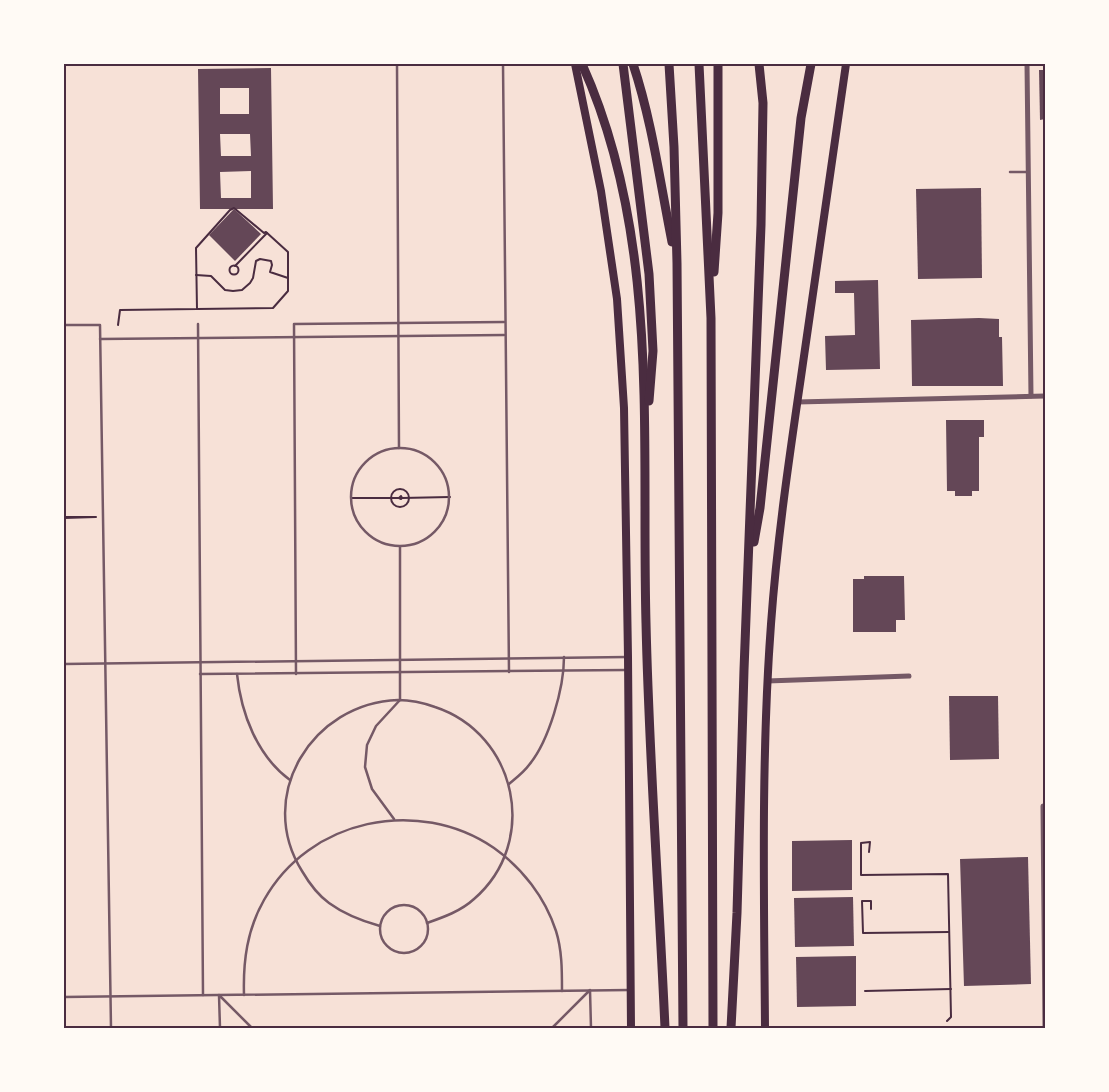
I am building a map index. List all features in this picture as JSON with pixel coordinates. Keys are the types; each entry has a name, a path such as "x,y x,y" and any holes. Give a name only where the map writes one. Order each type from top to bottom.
{"highway":[{"path":"582,64 605,120 621,187 636,275 642,351 646,444 646,630 666,1028"},
{"path":"623,64 649,274 653,351 646,444"},
{"path":"633,64 641,87 652,135 677,263"},
{"path":"669,64 675,164 677,263 683,1028"},
{"path":"700,64 711,318 713,1028"},
{"path":"711,318 718,213 718,64"},
{"path":"731,1028 738,913 744,670 761,225 763,126 760,64"},
{"path":"748,577 760,508 801,118 811,64"}],"main road":[{"path":"575,64 601,192 617,299 624,408 631,1028"},
{"path":"765,1028 764,856 767,681 779,543 797,402 846,64"}],"street":[{"path":"1027,64 1031,396"},
{"path":"797,402 1045,396"},
{"path":"767,681 909,676"},
{"path":"1043,806 1045,1028"}],"lane":[{"path":"397,64 399,448"},
{"path":"503,64 504,335 509,672"},
{"path":"1010,172 1029,172"},
{"path":"296,674 294,324 504,322"},
{"path":"198,324 203,995"},
{"path":"64,325 100,325 111,1028"},
{"path":"100,339 504,335"},
{"path":"399,448 415,450 429,457 440,468 447,481 450,497 448,512 440,526 429,537 415,544 400,547 383,544 368,535 357,522 351,506 351,489 357,473 368,460 382,451 399,448"},
{"path":"394,819 372,789 365,767 367,745 376,726 400,700 400,547"},
{"path":"64,664 628,656"},
{"path":"509,784 530,765 549,730 564,671 564,658"},
{"path":"200,674 628,670"},
{"path":"237,674 239,696 247,721 277,769 290,780"},
{"path":"380,926 350,916 328,902 309,884 295,861 286,829 286,796 290,780 300,758 314,739 332,722 352,710 376,703 400,700 424,703 447,711 469,724 496,754 509,784 513,808 512,833 505,856 492,880 474,899 452,914 428,923"},
{"path":"244,995 247,946 254,922 278,879 295,861 325,840 358,825 394,819 424,820 454,827 481,839 505,856 527,878 547,910 556,931 562,961 562,991"},
{"path":"402,904 416,907 421,911 428,923 428,931 422,944 409,952 394,951 388,947 380,934 380,926 385,914 402,904"},
{"path":"552,1028 590,990"},
{"path":"590,990 590,1028"},
{"path":"64,997 630,990"},
{"path":"219,995 220,1028"},
{"path":"219,995 252,1028"}],"path":[{"path":"118,325 120,310 197,309 273,308 288,292 288,252 234,208 230,210 196,248 197,309"},
{"path":"235,266 267,233"},
{"path":"196,275 211,276 226,290 233,292 242,290 247,287 253,278 256,261 266,259 271,261 270,272 288,278"},
{"path":"402,489 408,494 409,498 406,504 400,506 394,504 392,498 394,491 402,489"},
{"path":"351,498 450,497"},
{"path":"64,518 103,517"},
{"path":"869,852 870,842 861,842 861,875 948,874 952,1017 948,1021"},
{"path":"871,909 871,901 862,900 863,933 950,932"},
{"path":"864,991 951,989"}],"building":[{"path":"271,68 273,209 200,209 198,69","holes":["220,88 249,88 249,114 220,114","220,134 250,134 251,156 221,156","251,171 251,198 221,198 220,172"]},
{"path":"1039,70 1045,70 1045,119 1040,120"},
{"path":"981,188 982,278 918,279 916,189"},
{"path":"234,209 261,234 235,261 209,235"},
{"path":"878,280 880,369 826,370 825,336 855,335 854,293 835,293 835,281"},
{"path":"999,319 999,337 1002,337 1003,386 912,386 911,320"},
{"path":"946,420 984,420 984,437 979,437 979,491 972,491 972,496 955,496 955,491 947,491"},
{"path":"864,576 904,576 905,620 896,620 896,632 853,632 853,579 864,579"},
{"path":"949,696 998,696 999,759 950,760"},
{"path":"852,840 852,890 792,891 792,841"},
{"path":"1028,857 1031,984 964,986 960,859"},
{"path":"853,897 854,946 795,947 794,898"},
{"path":"856,956 856,1006 797,1007 796,957"}]}
